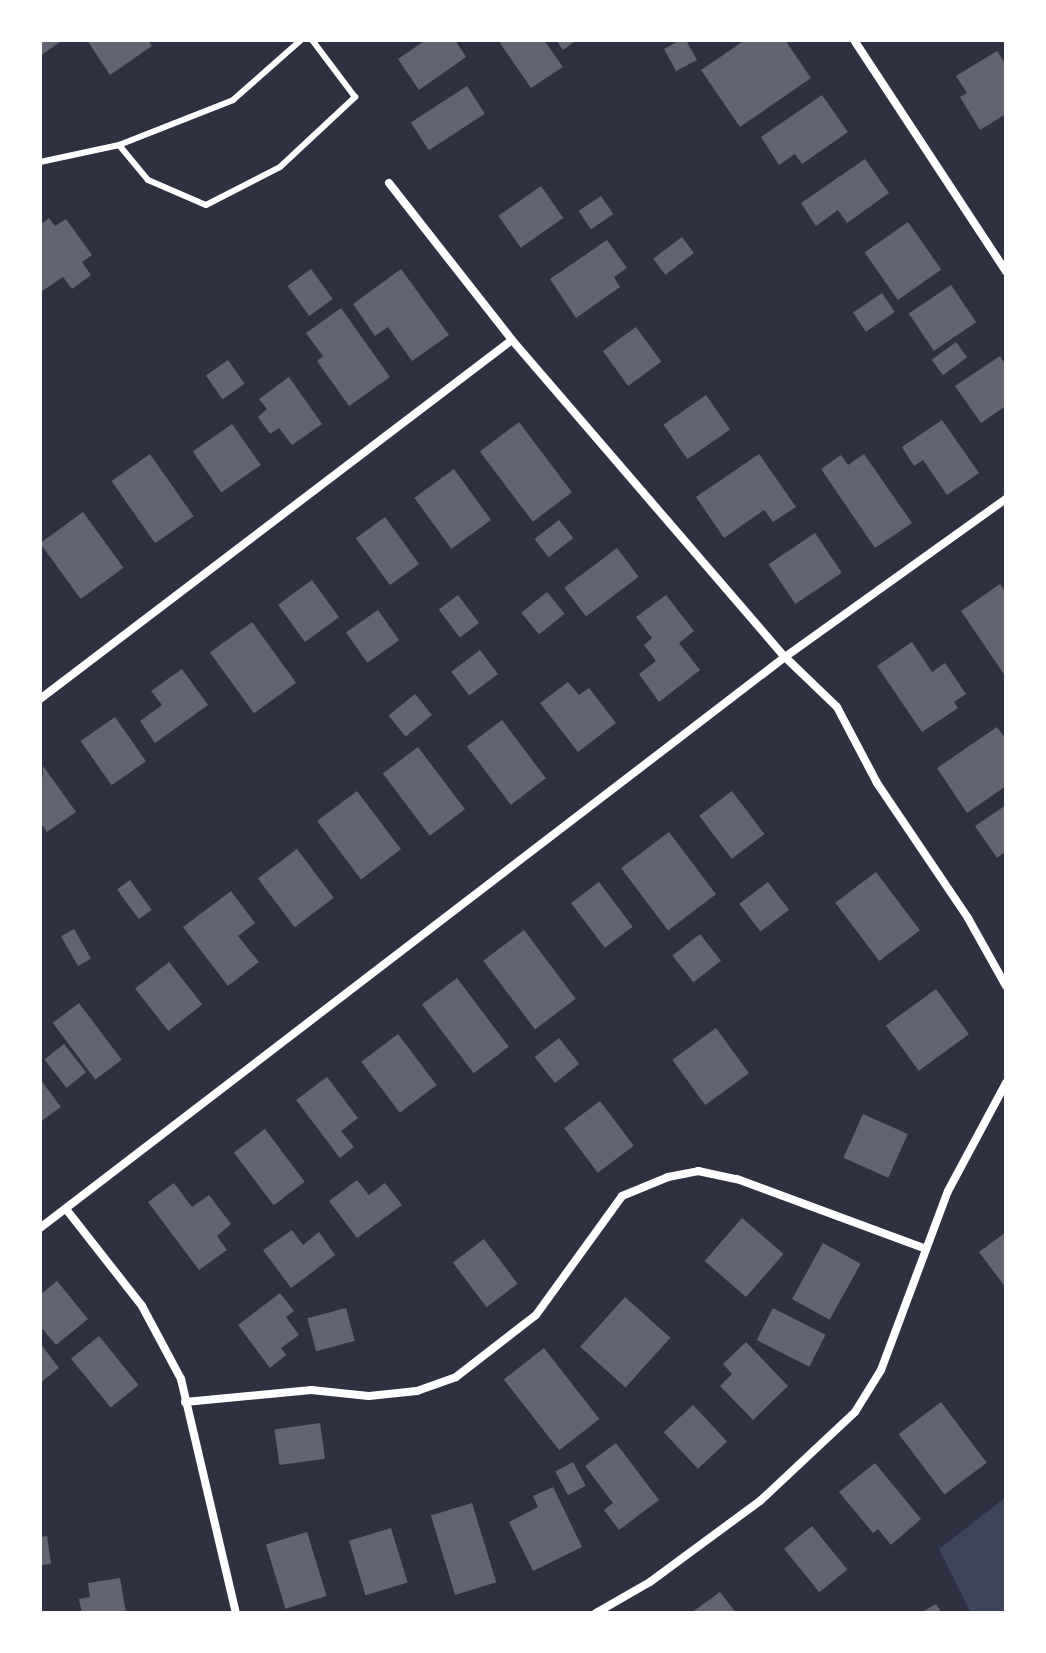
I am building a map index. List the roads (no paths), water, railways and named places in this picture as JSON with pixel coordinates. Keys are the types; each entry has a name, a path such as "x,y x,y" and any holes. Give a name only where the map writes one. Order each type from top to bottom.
{"street":[{"path":"854,40 1006,271"},
{"path":"389,183 512,340 785,657 837,707 877,783 968,918 1006,986"},
{"path":"40,699 512,340"},
{"path":"40,1228 785,657 1006,499"},
{"path":"596,1613 650,1582 760,1501 855,1412 881,1370 924,1248 968,1147 1006,1083"},
{"path":"185,1402 311,1390 369,1396 417,1391 456,1377 536,1315 622,1196 668,1177 698,1171 737,1179 924,1248"},
{"path":"66,1209 142,1306 181,1379 236,1613"}],"lane":[{"path":"40,162 119,145 233,100 301,40"},
{"path":"119,145 148,180 206,205 280,167 355,97 312,40"}]}
